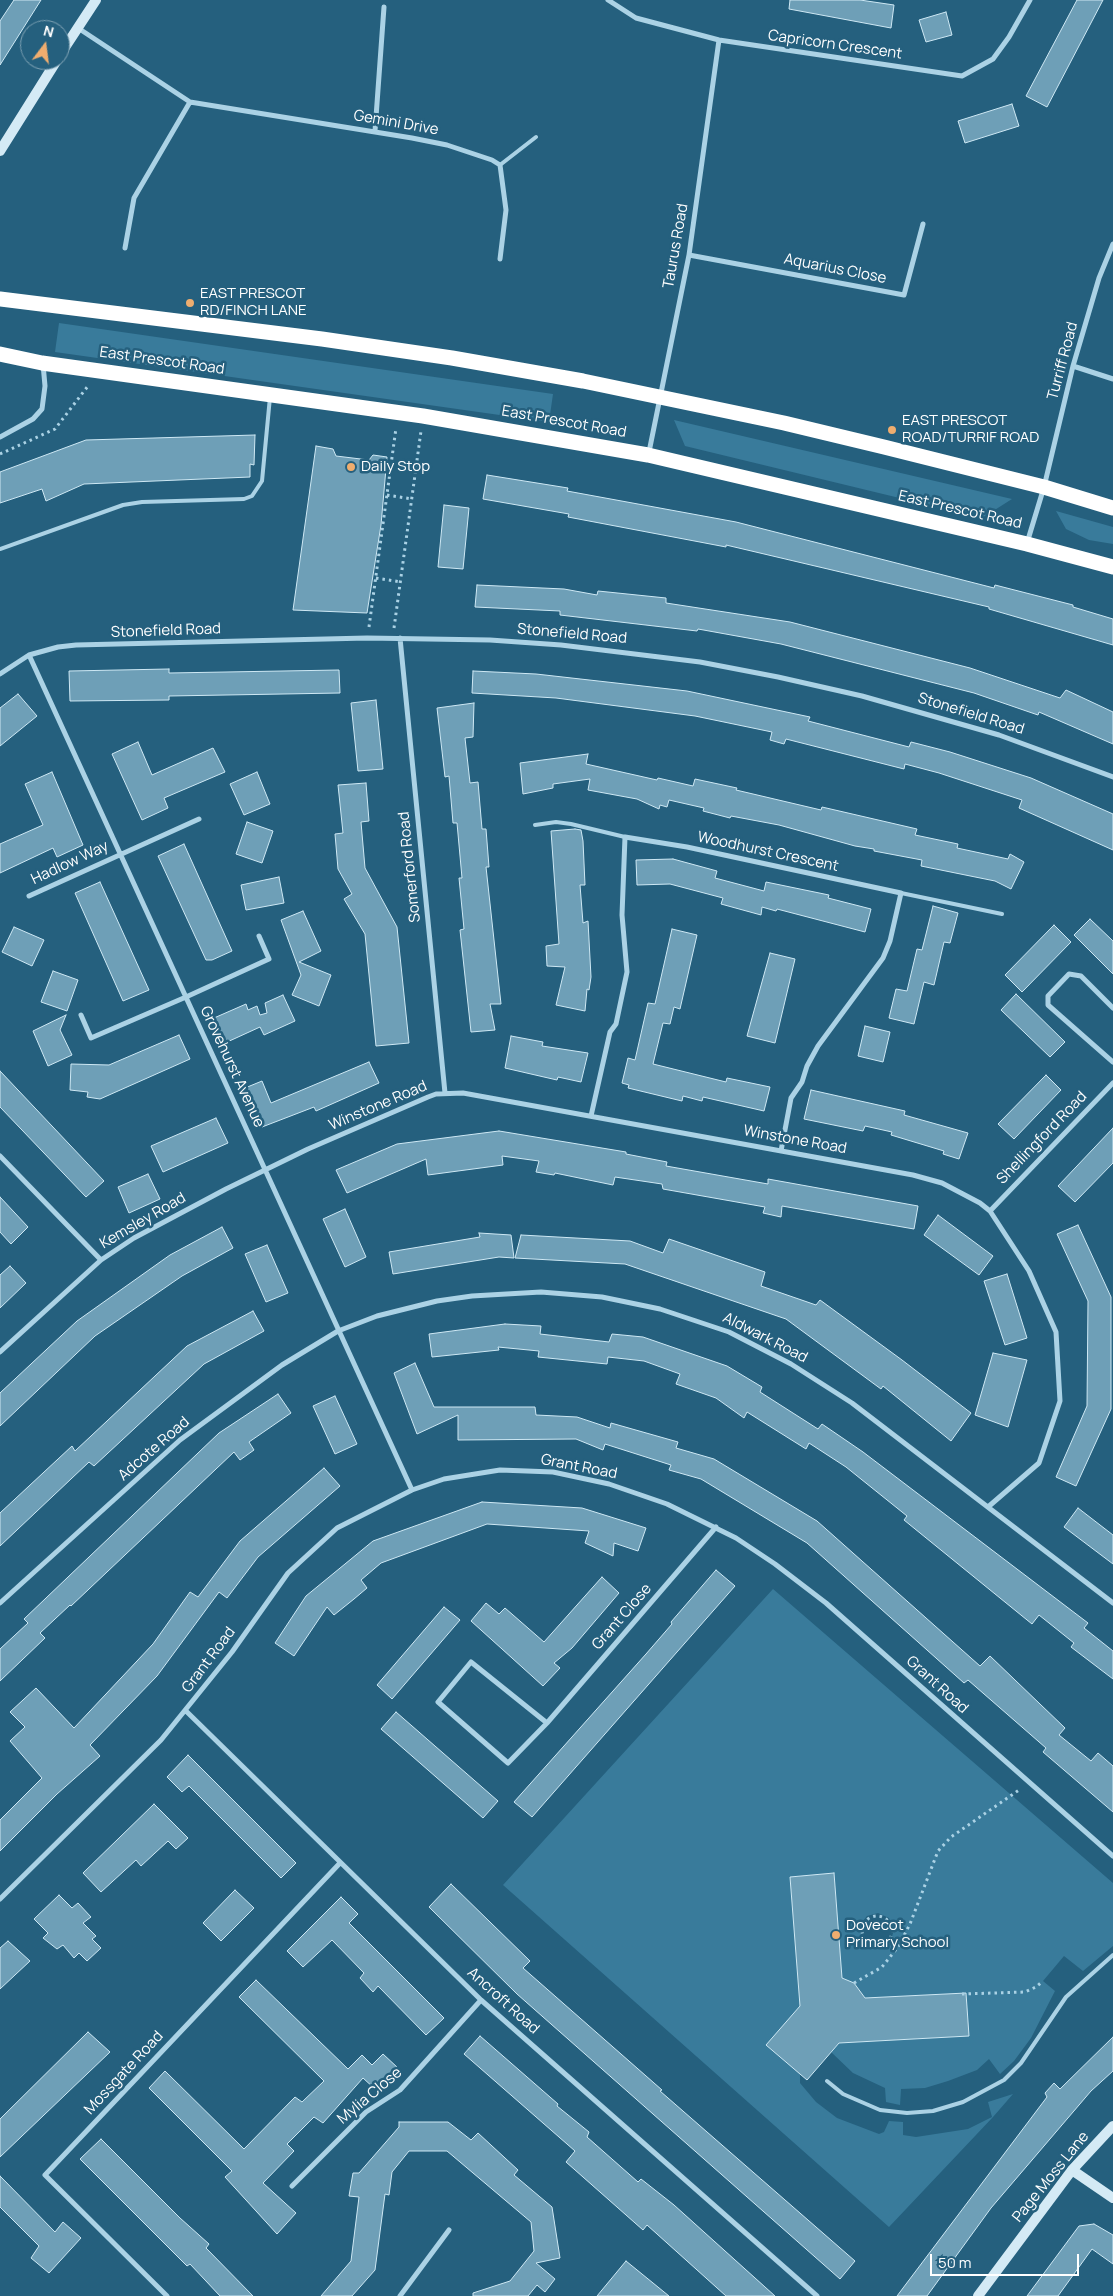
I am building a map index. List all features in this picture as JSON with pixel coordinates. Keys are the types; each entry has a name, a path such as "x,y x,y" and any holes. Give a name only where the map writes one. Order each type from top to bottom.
{"highway":[{"path":"0,299 405,351 573,380 784,423 1044,487 1113,508"},
{"name":"East Prescot Road","path":"0,354 42,363 398,412 648,455 1026,544 1113,567"}],"street":[{"path":"70,39 96,0"},
{"name":"Capricorn Crescent","path":"608,0 636,18 719,40 962,76 993,59 1009,37 1030,0"},
{"path":"375,131 384,7"},
{"name":"Gemini Drive","path":"77,28 190,102 375,131 447,145 492,160 500,165"},
{"name":"Taurus Road","path":"648,455 688,254 719,40"},
{"path":"0,151 51,70"},
{"path":"125,248 134,198 190,102"},
{"path":"500,165 506,210 500,259"},
{"name":"Aquarius Close","path":"688,254 904,295 923,224"},
{"name":"Turriff Road","path":"1026,544 1044,487 1073,366 1099,278 1113,244"},
{"path":"0,437 33,419 42,409 45,386 42,363"},
{"path":"1073,366 1113,379"},
{"name":"Stonefield Road","path":"0,674 29,654 58,647 76,646 400,638 516,641 608,649 700,662 778,676 862,696 951,720 1050,752 1113,777"},
{"name":"Somerford Road","path":"400,638 445,1093"},
{"name":"Grovehurst Avenue","path":"29,654 412,1490"},
{"name":"Hadlow Way","path":"29,896 199,819"},
{"path":"591,1116 610,1032 616,1024 627,972 622,915 625,837"},
{"name":"Woodhurst Crescent","path":"625,837 687,847 901,893"},
{"path":"781,1150 791,1098 802,1082 807,1066 818,1046 883,958 890,941 901,893"},
{"path":"81,1015 91,1038 186,997 269,959 259,936"},
{"path":"1113,1008 1080,976 1069,974 1048,996 1048,1006 1113,1062"},
{"name":"Shellingford Road","path":"990,1211 1113,1083"},
{"name":"Winstone Road","path":"265,1170 428,1097 445,1093 463,1093 929,1178 960,1191 990,1211 1029,1271 1056,1332 1060,1401 1039,1463 988,1507"},
{"path":"0,1156 101,1260"},
{"name":"Kemsley Road","path":"0,1352 101,1260 134,1238 265,1170"},
{"name":"Aldwark Road","path":"338,1331 407,1308 472,1296 506,1293 576,1294 628,1302 660,1309 729,1332 792,1364 852,1404 1113,1603"},
{"name":"Adcote Road","path":"0,1603 180,1440 282,1365 338,1331"},
{"name":"Grant Road","path":"0,1899 142,1760 186,1711 232,1652 288,1573 337,1528 412,1490 444,1479 500,1470 553,1472 640,1493 716,1527 775,1564 826,1603 1113,1856"},
{"name":"Grant Close","path":"547,1723 472,1662 438,1702 508,1763 547,1723 716,1527"},
{"name":"Ancroft Road","path":"186,1711 482,2000 817,2296"},
{"name":"Mossgate Road","path":"167,2296 44,2175 340,1862"},
{"name":"Mylia Close","path":"292,2186 366,2112 400,2090 482,2000"},
{"name":"Page Moss Lane","path":"978,2296 1072,2170 1113,2126"},
{"path":"1072,2170 1113,2198"},
{"path":"400,2296 449,2230"}],"lane":[{"path":"500,165 536,137"},
{"path":"0,549 123,505 165,501 244,499 252,496 262,481 270,394"},
{"path":"535,825 556,822 571,824 625,837"},
{"path":"901,893 1002,914"},
{"path":"827,2081 842,2094 880,2110 933,2111 962,2102 1004,2080 1026,2056 1066,1997 1113,1955"}],"path":[{"path":"0,454 55,428 100,370"},
{"path":"367,638 398,412"},
{"path":"393,638 423,416"},
{"path":"387,495 412,499"},
{"path":"376,578 401,582"},
{"path":"854,1983 882,1967 898,1947 910,1924 938,1851 951,1837 1016,1793 1026,1781"},
{"path":"877,1916 886,1919 892,1927 888,1941 879,1945 869,1944 862,1932 864,1922 877,1916"},
{"path":"888,1941 898,1947"},
{"path":"962,1994 1025,1992 1043,1981"}],"shaded area":[{"path":"59,323 553,394 549,422 55,352"},
{"path":"674,420 1012,499 982,518 685,446"},
{"path":"1056,511 1113,527 1113,544 1089,540 1066,529"},
{"name":"Dovecot Primary School","path":"773,1589 1113,1883 1113,1946 1083,1971 1064,1956 1043,1981 1055,1991 1031,2038 1014,2061 1000,2074 989,2059 977,2070 948,2081 925,2088 901,2089 900,2105 886,2102 885,2088 853,2073 831,2052 839,2043 968,2036 966,1993 865,1998 854,1983 842,1978 834,1874 790,1877 800,2006 767,2045 800,2073 800,2083 816,2102 837,2118 879,2134 884,2132 889,2121 903,2122 903,2135 916,2137 968,2129 992,2117 988,2102 1013,2094 993,2117 889,2227 503,1885","holes":["878,1913 889,1918 894,1929 891,1941 875,1948 864,1943 860,1932 863,1921 867,1916"]}],"building":[{"path":"14,0 41,0 28,20 20,20 20,33 0,65 0,21"},
{"path":"790,0 860,0 894,5 891,28 789,9"},
{"path":"1077,0 1103,0 1047,107 1026,96"},
{"path":"946,12 952,35 926,42 919,20"},
{"path":"1012,104 1019,126 965,143 958,121"},
{"path":"255,435 254,465 250,464 250,477 84,484 46,501 42,489 0,503 0,472 86,440"},
{"path":"316,446 333,449 336,456 369,460 373,455 387,457 381,525 367,613 293,610"},
{"path":"487,475 568,488 567,491 736,522 994,588 995,585 1073,605 1073,607 1113,619 1113,645 989,609 989,607 726,545 726,547 568,517 569,514 483,499"},
{"path":"444,505 469,508 463,569 438,567"},
{"path":"477,585 564,589 597,595 598,591 666,598 666,603 790,622 970,668 1060,698 1066,690 1113,712 1113,744 1039,712 1038,715 974,693 781,644 698,629 697,631 560,615 560,611 475,607"},
{"path":"169,669 169,673 339,670 340,693 169,696 169,700 70,701 69,671"},
{"path":"473,671 536,674 687,691 810,717 808,721 909,747 911,742 950,752 1031,778 1113,814 1113,850 1019,808 1022,800 939,773 905,764 904,769 786,739 784,744 770,740 772,732 695,716 556,698 472,693"},
{"path":"18,694 37,716 0,746 0,708"},
{"path":"376,700 383,769 358,771 351,703"},
{"path":"474,703 473,737 465,738 470,783 478,782 482,829 486,829 489,867 486,867 501,1004 490,1004 495,1030 471,1032 460,930 464,929 459,878 462,878 457,823 453,823 449,776 445,777 437,708"},
{"path":"138,742 152,775 213,748 225,772 164,798 168,808 142,820 112,754"},
{"path":"588,754 586,764 693,786 695,779 821,810 822,807 917,829 915,835 958,844 957,848 1008,859 1010,854 1024,862 1011,889 995,881 921,866 922,860 874,851 874,849 855,846 779,825 731,816 730,818 703,811 704,808 669,800 667,807 660,805 659,809 637,799 588,790 590,779 553,784 553,788 523,794 520,763"},
{"path":"52,772 83,845 57,857 53,848 0,873 0,844 43,825 25,784"},
{"path":"257,772 270,804 244,815 230,784"},
{"path":"366,783 369,821 361,822 365,868 397,927 409,1043 376,1046 365,934 344,899 352,894 338,869 335,834 343,833 338,785"},
{"path":"247,822 273,831 262,863 236,854"},
{"path":"581,830 583,841 585,885 580,885 583,923 588,921 591,977 589,990 587,989 585,1011 556,1005 565,967 547,966 546,946 559,944 551,831"},
{"path":"184,844 232,951 212,960 206,960 158,856"},
{"path":"673,859 717,871 715,878 764,891 766,882 829,895 828,898 871,909 865,932 777,909 776,911 762,907 761,915 721,904 723,898 670,884 637,885 636,860"},
{"path":"279,877 284,903 246,910 241,885"},
{"path":"100,882 149,990 123,1001 75,893"},
{"path":"933,906 958,913 950,943 944,942 934,985 924,982 914,1024 889,1018 896,989 907,991 917,949 922,950"},
{"path":"303,911 321,951 299,962 331,975 319,1006 292,995 301,975 281,920"},
{"path":"1090,919 1113,941 1113,974 1074,935"},
{"path":"1054,925 1071,942 1022,992 1005,975"},
{"path":"14,927 44,940 32,966 2,952"},
{"path":"672,929 697,935 680,1009 674,1007 670,1024 663,1023 653,1064 726,1082 727,1078 770,1087 764,1111 703,1097 702,1101 683,1096 682,1101 628,1088 629,1085 622,1083 628,1058 635,1060 648,1003 655,1004"},
{"path":"770,953 795,959 775,1043 747,1036"},
{"path":"53,971 78,980 67,1011 41,1002"},
{"path":"1016,994 1065,1042 1050,1057 1001,1010"},
{"path":"283,995 295,1021 264,1035 260,1027 225,1043 214,1018 246,1004 248,1010 257,1006 260,1015 267,1013 265,1003"},
{"path":"66,1015 60,1030 72,1055 48,1066 33,1031"},
{"path":"865,1026 890,1032 883,1062 858,1056"},
{"path":"179,1035 190,1059 100,1099 87,1097 88,1092 70,1090 71,1064 109,1065"},
{"path":"511,1036 543,1042 542,1046 588,1053 581,1082 558,1077 557,1080 505,1068"},
{"path":"369,1062 379,1083 316,1111 314,1107 262,1127 245,1088 262,1081 271,1103"},
{"path":"0,1071 104,1181 86,1197 0,1107"},
{"path":"1046,1075 1061,1090 1014,1139 998,1124"},
{"path":"811,1090 905,1111 904,1115 968,1133 959,1159 943,1154 944,1151 891,1135 892,1132 865,1126 863,1131 804,1119"},
{"path":"216,1118 228,1143 163,1172 151,1146"},
{"path":"1113,1128 1113,1163 1075,1202 1058,1186"},
{"path":"499,1131 626,1152 626,1154 667,1162 666,1166 768,1184 768,1179 918,1206 914,1229 782,1206 781,1217 763,1213 765,1207 663,1189 662,1184 615,1177 613,1185 555,1173 554,1175 536,1172 539,1161 502,1156 503,1165 428,1175 426,1159 347,1193 336,1170 397,1144"},
{"path":"148,1174 160,1199 129,1213 118,1187"},
{"path":"0,1197 28,1227 11,1244 0,1232"},
{"path":"345,1209 366,1257 345,1267 323,1219"},
{"path":"938,1215 993,1256 979,1275 924,1235"},
{"path":"1078,1225 1111,1297 1111,1409 1076,1486 1056,1477 1087,1406 1088,1301 1057,1234"},
{"path":"222,1227 233,1248 182,1276 95,1336 0,1426 0,1393 77,1321 170,1255"},
{"path":"479,1233 511,1235 514,1258 499,1257 393,1274 389,1252 480,1237"},
{"path":"521,1235 630,1241 663,1253 669,1239 765,1272 761,1286 816,1305 820,1300 971,1413 951,1441 883,1386 881,1389 786,1319 625,1264 515,1258"},
{"path":"267,1245 288,1293 266,1302 245,1254"},
{"path":"10,1266 26,1283 0,1308 0,1275"},
{"path":"1007,1274 1027,1338 1005,1345 984,1281"},
{"path":"253,1311 264,1331 204,1364 94,1466 89,1462 0,1546 0,1513 72,1446 75,1451 187,1346"},
{"path":"505,1324 541,1326 540,1334 609,1342 612,1334 643,1337 727,1366 762,1387 760,1392 818,1429 822,1424 863,1452 1088,1623 1084,1628 1113,1651 1113,1679 1071,1647 1074,1643 1039,1615 1032,1624 904,1520 907,1516 846,1467 809,1443 806,1449 747,1412 744,1418 716,1398 676,1384 680,1374 644,1361 608,1357 607,1364 538,1357 539,1351 498,1347 499,1350 432,1357 429,1334"},
{"path":"993,1353 1027,1360 1008,1427 975,1415"},
{"path":"415,1363 434,1407 535,1407 536,1415 577,1417 610,1428 611,1423 678,1442 676,1448 714,1459 817,1521 980,1666 990,1656 1065,1728 1059,1735 1091,1761 1098,1753 1113,1766 1113,1812 1043,1752 1046,1748 968,1680 964,1683 807,1543 701,1479 669,1470 671,1465 605,1444 603,1450 576,1439 458,1440 458,1415 417,1434 394,1373"},
{"path":"278,1394 291,1413 249,1442 254,1450 240,1460 234,1452 40,1633 45,1638 0,1681 0,1649 28,1623 24,1619 219,1433"},
{"path":"335,1396 357,1444 335,1454 313,1406"},
{"path":"324,1468 340,1486 258,1557 227,1598 219,1592 157,1676 90,1745 100,1756 57,1794 0,1851 0,1820 42,1778 10,1741 25,1727 10,1712 36,1688 74,1728 153,1644 190,1592 198,1597 240,1541"},
{"path":"482,1502 582,1508 646,1528 638,1551 614,1543 613,1556 585,1543 589,1531 487,1524 381,1563 361,1580 367,1588 354,1599 334,1615 327,1607 294,1656 275,1643 306,1596 373,1541"},
{"path":"1078,1508 1113,1535 1113,1564 1064,1527"},
{"path":"716,1570 735,1586 532,1817 514,1802 646,1654"},
{"path":"602,1577 619,1593 572,1648 554,1663 560,1668 543,1686 471,1621 486,1603 499,1614 505,1608 544,1642"},
{"path":"444,1607 460,1620 392,1699 377,1685"},
{"path":"396,1712 498,1801 483,1818 381,1729"},
{"path":"188,1755 296,1863 281,1878 189,1786 182,1792 167,1777"},
{"path":"154,1804 188,1838 176,1849 168,1841 141,1866 136,1860 101,1892 83,1873"},
{"path":"834,1873 842,1978 854,1983 865,1998 966,1993 969,2036 839,2043 807,2080 766,2045 800,2006 790,1877"},
{"path":"451,1884 530,1961 523,1968 662,2090 660,2091 855,2261 840,2279 517,1994 429,1907"},
{"path":"235,1890 254,1908 221,1941 203,1923"},
{"path":"59,1895 72,1908 78,1903 91,1917 83,1923 96,1936 92,1939 101,1948 87,1961 79,1953 74,1958 63,1945 57,1949 43,1938 48,1933 34,1919"},
{"path":"341,1897 358,1914 349,1923 444,2018 426,2035 378,1986 373,1992 360,1978 364,1973 332,1940 303,1967 287,1951"},
{"path":"8,1941 30,1961 0,1989 0,1948"},
{"path":"256,1980 348,2069 362,2055 372,2065 383,2054 398,2068 375,2089 363,2078 323,2123 314,2117 287,2144 294,2151 263,2183 296,2213 277,2234 225,2177 232,2171 149,2088 165,2071 244,2149 295,2097 302,2102 324,2081 239,1997"},
{"path":"88,2032 110,2052 0,2157 0,2119"},
{"path":"480,2036 558,2104 557,2106 589,2132 587,2137 638,2182 641,2179 674,2205 775,2296 726,2296 647,2225 643,2230 566,2162 575,2151 464,2054"},
{"path":"1113,2037 1113,2071 1091,2091 991,2208 927,2296 897,2296 1047,2097 1045,2093 1054,2083 1060,2089"},
{"path":"399,2122 448,2122 471,2140 478,2133 518,2170 514,2175 552,2207 560,2258 536,2263 555,2279 545,2292 537,2285 528,2296 473,2296 473,2293 510,2281 534,2251 531,2222 447,2151 409,2151 392,2172 389,2195 385,2194 375,2270 352,2296 321,2296 351,2261 359,2197 349,2196 353,2173 359,2173 399,2127"},
{"path":"101,2139 180,2218 209,2244 206,2248 253,2296 220,2296 190,2264 187,2266 80,2159"},
{"path":"0,2176 55,2232 63,2222 81,2238 49,2273 31,2258 39,2246 0,2207"},
{"path":"1094,2224 1113,2235 1113,2264 1092,2249 1058,2296 1027,2296 1079,2226"},
{"path":"626,2261 669,2296 597,2296"}],"place":[{"name":"EAST PRESCOT RD/FINCH LANE","path":"190,303"},
{"name":"EAST PRESCOT ROAD/TURRIF ROAD","path":"892,430"},
{"name":"Daily Stop","path":"351,467"},
{"name":"Dovecot Primary School","path":"836,1935"}]}
